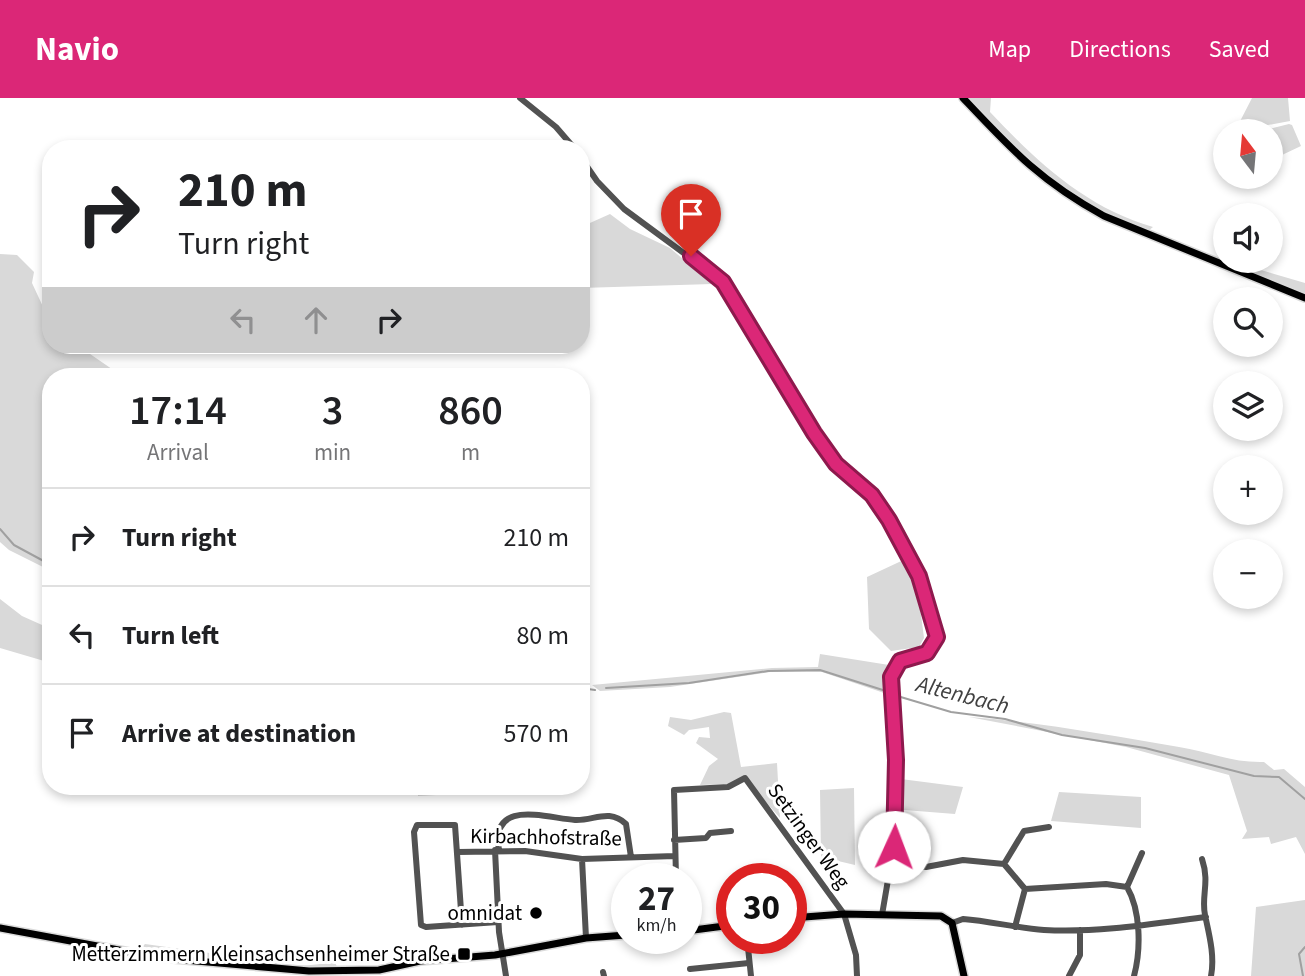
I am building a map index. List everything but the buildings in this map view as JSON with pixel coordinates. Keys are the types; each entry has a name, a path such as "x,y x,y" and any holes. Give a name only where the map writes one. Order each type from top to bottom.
{"main road":[{"path":"963,98 1027,165 1075,200 1104,216 1266,285 1305,298"},
{"path":"807,917 844,914 936,915 952,923 964,976"},
{"path":"0,928 162,958 309,971 379,970 420,961 503,954 586,938 611,936"}],"street":[{"path":"520,98 556,127 567,140"},
{"path":"590,170 624,209 723,282 814,433 836,464 872,495 889,520 919,576 936,631 935,642 927,653 897,665 891,677 896,760 892,862 883,915"},
{"name":"Setzinger Weg","path":"674,840 674,790 728,787 745,778 844,914 855,948 857,976"},
{"path":"506,976 498,922 496,838 500,828 517,815 536,814 580,820 607,815 618,817 627,825 631,856"},
{"path":"463,925 455,823 415,826 420,924 426,927 463,925 498,922"},
{"path":"1004,864 1024,831 1049,827"},
{"path":"675,863 674,840 706,838 709,833 731,831"},
{"name":"Kirbachhofstraße","path":"458,852 497,850 582,859 675,856"},
{"path":"1134,976 1138,962 1135,907 1127,887 1142,853"},
{"path":"582,859 586,938"},
{"path":"1202,859 1208,885 1206,917 1210,926 1210,976"},
{"path":"892,862 926,867 964,860 1004,864 1025,889"},
{"path":"1025,889 1106,884 1127,887"},
{"path":"1015,927 1025,889"},
{"path":"952,923 972,920 1015,927 1080,930 1136,927 1206,917"},
{"path":"1069,976 1080,954 1080,930"},
{"path":"749,954 751,976"},
{"path":"690,969 750,963"}],"shaded area":[{"path":"967,98 991,98 990,112 1025,148 1064,181 1106,208 1153,227 1148,231 1091,206 1031,165"},
{"path":"1252,98 1288,98 1290,121 1241,119"},
{"path":"1292,125 1301,146 1283,155 1283,126"},
{"path":"610,214 630,229 670,248 712,284 590,288 590,223"},
{"path":"0,254 17,255 34,272 32,283 42,305 42,354 90,354 110,368 42,368 42,566 9,550 0,542"},
{"path":"1247,273 1271,273 1305,283 1305,294"},
{"path":"912,556 932,603 920,607 924,638 919,647 891,651 869,629 867,577"},
{"path":"0,599 22,616 42,625 42,660 0,648"},
{"path":"820,654 889,665 887,694 822,672 770,672 670,687 600,691 592,685 772,668 818,667"},
{"path":"724,712 731,713 741,767 777,763 780,818 744,777 730,784 700,785 709,766 718,759 696,743 699,737 710,738 709,727 689,730 684,735 668,726 670,717 691,720"},
{"path":"969,717 1101,734 1231,759 1264,762 1274,770 1284,769 1305,787 1305,854 1296,837 1271,844 1269,837 1242,839 1247,831 1229,775 1126,747"},
{"path":"893,778 963,787 955,814 892,809"},
{"path":"854,788 855,865 821,857 820,790"},
{"path":"1059,792 1141,797 1141,828 1051,821"},
{"path":"1305,900 1305,976 1251,976 1256,907"},
{"path":"145,944 217,954 226,961 236,959 261,963 317,965 334,960 337,967 265,965 143,953 141,948"}],"waterway":[{"name":"Altenbach","path":"0,529 14,545 42,560"},
{"name":"Altenbach","path":"606,688 689,683 768,671 820,670 889,692"},
{"name":"Altenbach","path":"590,689 595,690"},
{"name":"Altenbach","path":"894,695 951,712 1005,719 1062,735 1145,748 1254,776 1279,777 1305,799"},
{"name":"Altenbach","path":"1303,976 1299,954 1305,947"}],"place":[{"name":"omnidat","path":"536,913"},
{"name":"Metterzimmern Kleinsachsenheimer Straße","path":"464,954"}],"route":[{"path":"691,256 723,282 814,433 836,464 872,495 904,545 919,576 937,637 927,653 900,661 891,677 896,760 894,847"}]}
